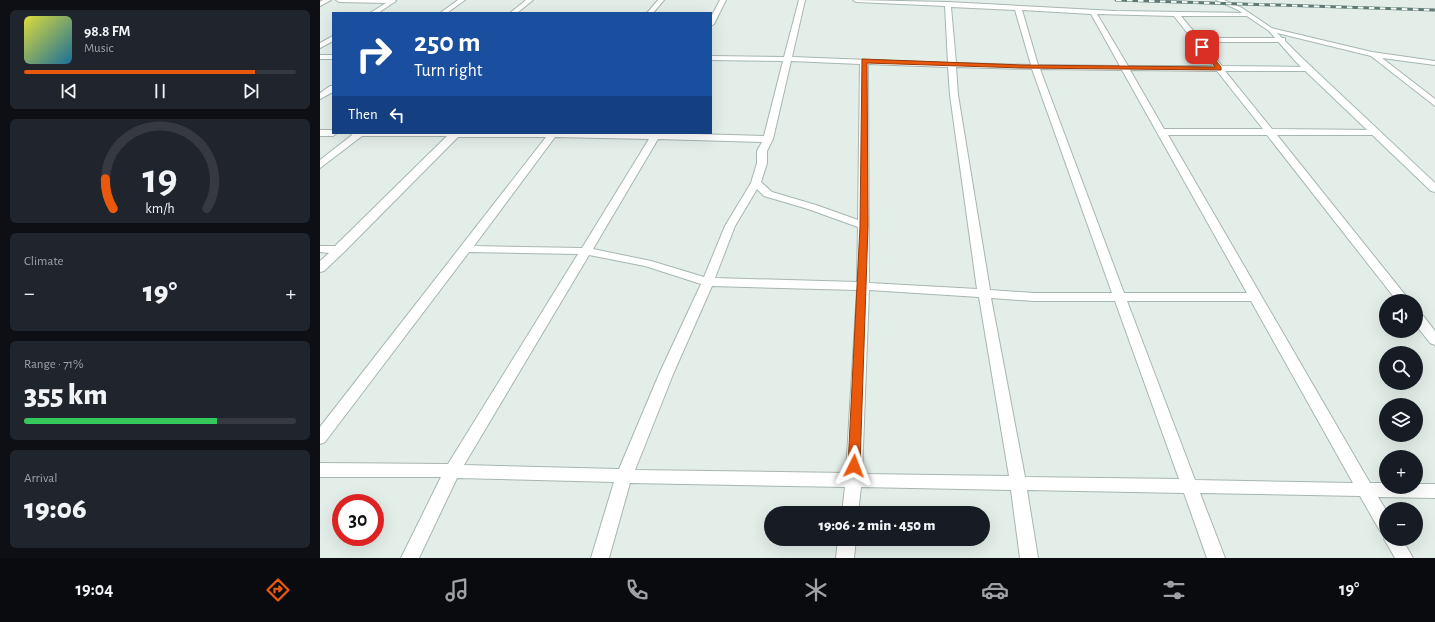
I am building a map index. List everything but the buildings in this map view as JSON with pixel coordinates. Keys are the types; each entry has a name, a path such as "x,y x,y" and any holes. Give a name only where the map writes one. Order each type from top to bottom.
{"street":[{"path":"320,4 328,0"},
{"path":"338,0 393,1"},
{"path":"444,12 462,0"},
{"path":"514,12 530,0"},
{"path":"651,12 661,0"},
{"path":"712,22 723,0"},
{"path":"600,558 624,476 667,372 708,282 730,226 756,183 762,163 762,151 768,139 802,0"},
{"path":"856,0 1093,12 1249,15"},
{"path":"1219,0 1249,15 1271,30 1309,69 1435,189"},
{"path":"376,12 393,1"},
{"path":"948,4 954,95 984,294 1018,484 1029,558"},
{"path":"1018,8 1035,67 1118,296 1191,487 1216,558"},
{"path":"1093,12 1379,513"},
{"path":"1176,14 1398,294"},
{"path":"1271,30 1372,54 1435,64"},
{"path":"320,46 332,39"},
{"path":"1196,40 1282,40"},
{"path":"1372,54 1435,103"},
{"path":"320,56 332,57"},
{"path":"712,58 789,58 952,65 1125,69 1309,69"},
{"path":"851,506 854,481 864,226 864,61"},
{"path":"320,97 332,89"},
{"path":"1161,132 1374,132"},
{"path":"320,133 332,133"},
{"path":"320,165 359,134"},
{"path":"320,268 340,250 455,134 657,134 768,139"},
{"path":"320,438 553,134"},
{"path":"410,558 452,471 657,134"},
{"path":"756,183 768,194 812,207 864,226"},
{"path":"320,249 340,250"},
{"path":"464,249 586,250 647,263 708,282 862,286 1034,297 1255,297"},
{"path":"1423,325 1435,340"},
{"path":"320,470 452,471 854,481 1435,491"},
{"path":"845,558 846,546"},
{"path":"1397,546 1404,558"}],"railway":[{"path":"1116,0 1435,10"}],"route":[{"path":"854,466 864,226 864,61 952,65 1125,69 1219,69 1202,47"}]}
